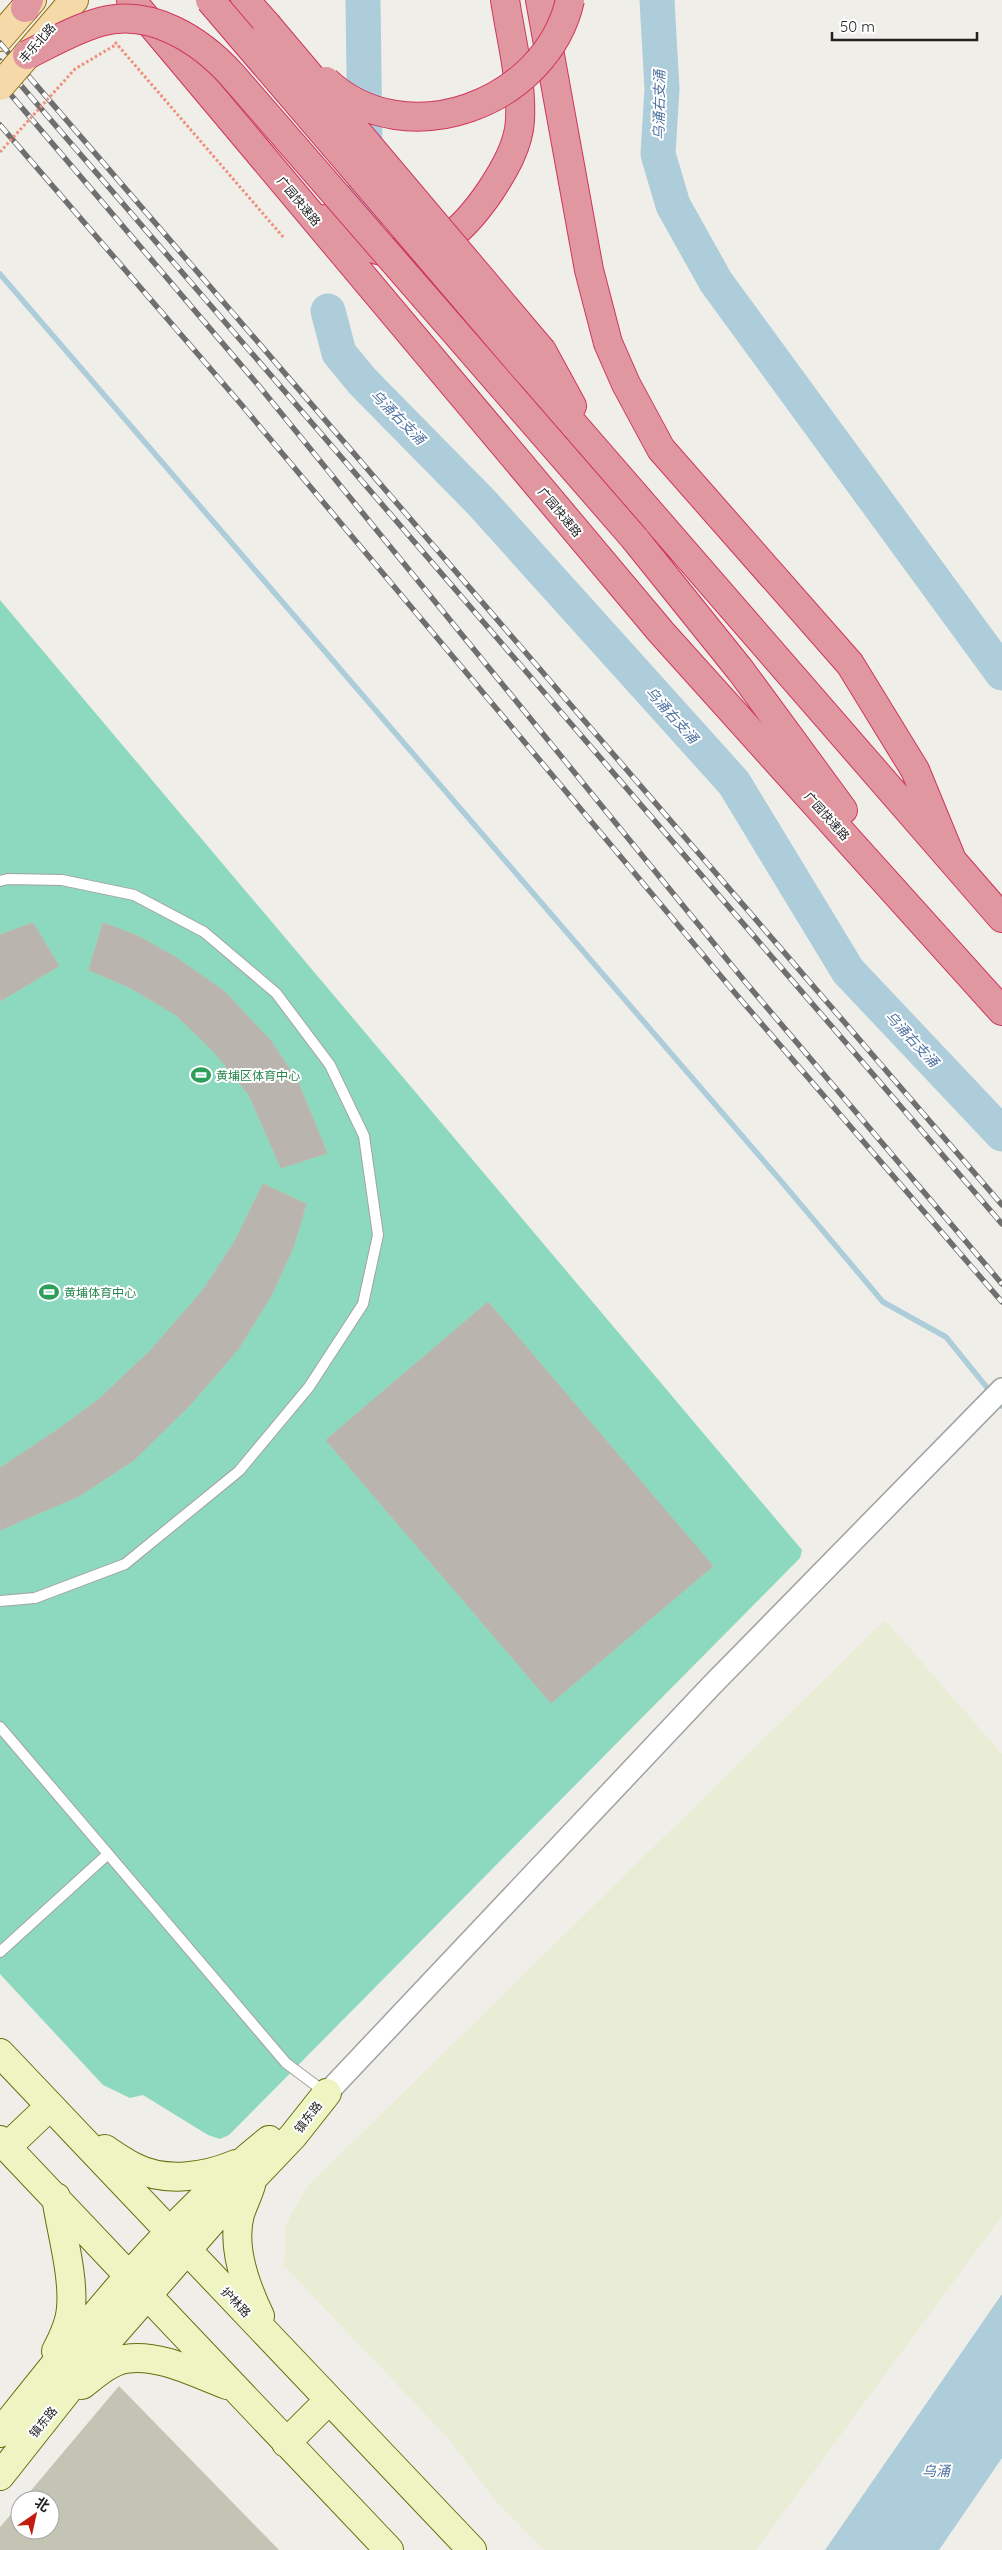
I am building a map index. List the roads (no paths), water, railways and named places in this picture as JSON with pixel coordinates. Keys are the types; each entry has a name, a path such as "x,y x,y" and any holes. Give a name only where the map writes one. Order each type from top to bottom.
{"highway":[{"name":"广园快速路","path":"132,0 661,632 1002,1011"},
{"path":"210,0 535,361"},
{"path":"245,0 535,361 599,455 1002,918"},
{"path":"297,199 365,246 392,254 416,253 452,237 474,214 510,156 520,122 517,74 505,0"},
{"path":"540,0 589,270 608,343 641,416 661,449 850,664 915,770 952,860"},
{"path":"267,25 336,90 344,95 375,111 410,118 438,116 466,110 495,97 525,77 544,55 560,28 570,0"},
{"path":"27,55 83,27 115,19 145,22 182,33 216,57 635,539 741,672 937,938"}],"main road":[{"name":"丰乐北路","path":"0,86 74,0"},
{"path":"0,37 29,3"},
{"name":"护林路","path":"0,2053 472,2550"},
{"name":"镇东路","path":"0,2433 129,2275 179,2242 250,2168 327,2094"},
{"path":"50,2106 3,2143 389,2550"},
{"path":"74,2130 136,2168 161,2175 196,2176 250,2168 239,2216 240,2264 246,2289 270,2338"},
{"path":"40,2382 64,2336 71,2309 70,2274 56,2197"},
{"name":"镇东路","path":"0,2476 102,2347 148,2296 179,2242"},
{"path":"60,2400 107,2366 126,2359 152,2360 177,2366 233,2387"},
{"path":"286,2443 329,2400"}],"street":[{"path":"327,2094 712,1686 1002,1388"}],"lane":[{"path":"0,882 8,879 62,880 134,895 204,932 276,993 330,1065 364,1136 378,1235 363,1304 308,1387 240,1471 125,1564 35,1598 0,1601"},
{"path":"0,1727 286,2063 327,2094"},
{"path":"0,1952 108,1854"}],"water":[{"name":"乌涌","path":"1002,2294 1002,2458 939,2550 825,2550"}],"waterway":[{"name":"乌涌右支涌","path":"363,0 366,217"},
{"name":"乌涌右支涌","path":"657,0 662,89 658,154 673,205 716,282 1002,673"},
{"path":"0,274 883,1302 946,1337 1002,1406"},
{"name":"乌涌右支涌","path":"328,311 339,353 362,381 481,502 734,783 848,971 1002,1134"}],"railway":[{"path":"0,43 1002,1205"},
{"path":"0,61 1002,1224"},
{"path":"0,82 259,386 747,984 1002,1284"},
{"path":"0,125 240,403 735,993 1002,1302"}],"place":[{"name":"黄埔区体育中心","path":"201,1075"},
{"name":"黄埔体育中心","path":"49,1292"}]}
